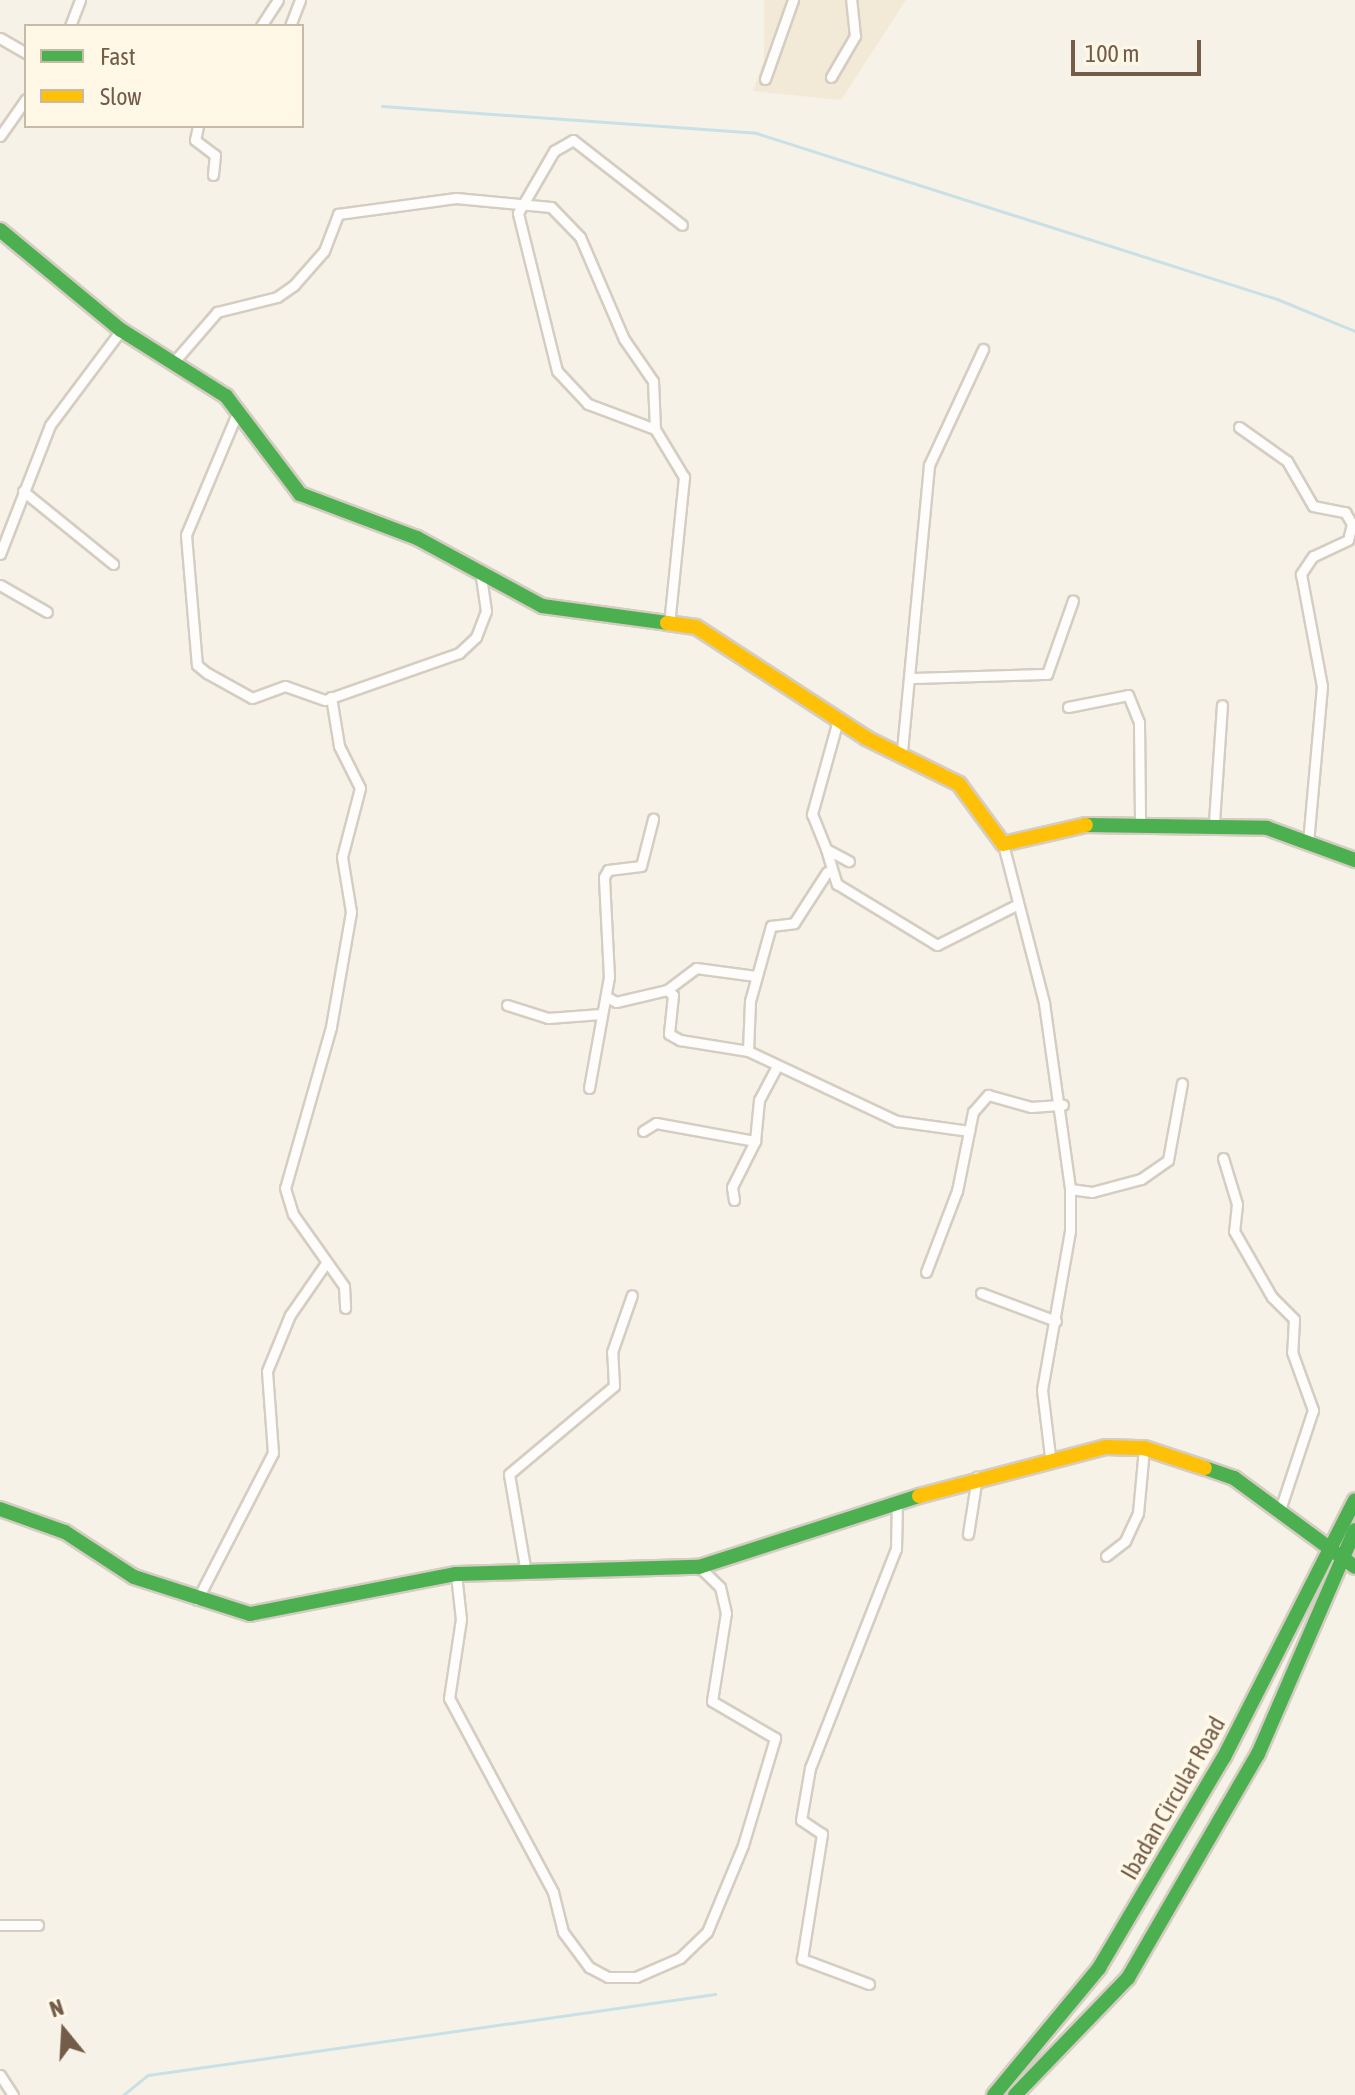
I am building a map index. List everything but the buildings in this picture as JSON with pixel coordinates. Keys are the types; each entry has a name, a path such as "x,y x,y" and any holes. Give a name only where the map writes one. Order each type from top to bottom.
{"main road":[{"path":"0,230 121,330 239,408 300,494 480,570 571,615 696,627 838,720 902,751 959,784 1003,844 1064,826 1140,820 1214,822 1308,842 1355,860"},
{"path":"0,1509 65,1532 134,1577 197,1600 250,1614 456,1574 525,1567 699,1567 1050,1456 1144,1448 1234,1478 1280,1510 1334,1555 1355,1567"},
{"name":"Ibadan Circular Road","path":"1015,2095 1128,1978 1258,1754 1355,1500"},
{"name":"Ibadan Circular Road","path":"994,2095 1099,1968 1224,1757 1334,1555 1355,1530"}],"street":[{"path":"71,24 80,0"},
{"path":"262,24 278,0"},
{"path":"291,24 300,0"},
{"path":"765,79 793,0"},
{"path":"831,77 855,36 851,0"},
{"path":"0,38 24,52"},
{"path":"0,136 24,102"},
{"path":"198,128 195,140 215,155 213,175"},
{"path":"655,429 588,404 557,371 518,213 527,206 535,177 573,140 682,225"},
{"path":"172,364 217,312 277,297 294,285 324,251 338,214 456,198 551,207 580,237 624,339 653,381 655,429 684,477 669,624"},
{"path":"0,554 50,425 121,330"},
{"path":"902,751 929,465 983,349"},
{"path":"239,408 186,535 197,665 252,698 285,686 313,700 331,697 467,650 486,611 480,570"},
{"path":"1239,427 1287,461 1313,506 1345,512 1352,524 1348,540 1313,556 1301,574 1322,686 1308,842"},
{"path":"23,491 113,564"},
{"path":"0,585 47,612"},
{"path":"910,678 1047,674 1073,600"},
{"path":"1068,707 1128,695 1139,722 1140,820"},
{"path":"331,697 339,746 360,788 342,857 351,912 331,1027 285,1188 326,1263 344,1286 345,1308"},
{"path":"1214,822 1222,705"},
{"path":"748,1051 755,976 771,926 794,923 827,872 826,849 812,814 838,720"},
{"path":"589,1088 601,1014 607,997 604,877 608,870 641,866 653,819"},
{"path":"1003,844 1063,1105 1070,1189 1056,1321 1042,1390 1050,1456"},
{"path":"826,849 849,861"},
{"path":"827,872 937,945 1018,904"},
{"path":"607,997 616,1002 667,990 696,968 755,976"},
{"path":"667,990 673,995 669,1034 748,1051 776,1068 897,1121 969,1131"},
{"path":"507,1005 548,1018 601,1014"},
{"path":"734,1200 732,1187 755,1141 759,1100 776,1068"},
{"path":"1070,1189 1092,1192 1141,1179 1168,1160 1182,1083"},
{"path":"926,1272 969,1131 988,1095 1031,1107 1063,1105"},
{"path":"643,1131 656,1123 755,1141"},
{"path":"1223,1158 1237,1204 1234,1231 1272,1297 1294,1319 1292,1352 1313,1410 1280,1510"},
{"path":"197,1600 273,1453 267,1371 290,1315 326,1263"},
{"path":"981,1293 1056,1321"},
{"path":"525,1567 509,1474 614,1386 612,1352 632,1295"},
{"path":"1106,1556 1125,1541 1138,1513 1144,1448"},
{"path":"968,1534 977,1477"},
{"path":"869,1984 802,1959 822,1834 801,1820 810,1768 896,1549 897,1503"},
{"path":"456,1574 461,1619 449,1698 553,1892 563,1932 589,1967 608,1977 636,1977 680,1958 707,1932 775,1738 712,1701 726,1613 720,1587 699,1567"},
{"path":"0,1925 38,1925"},
{"path":"0,2075 13,2095"}],"shaded area":[{"path":"764,0 906,0 841,100 753,91 764,59"}],"waterway":[{"path":"382,106 756,133 1277,299 1355,331"},
{"path":"123,2095 148,2075 715,1994"}],"traffic: fast":[{"path":"0,230 121,330 226,396 300,494 417,538 542,606 667,623"},
{"path":"1086,825 1267,828 1355,860"},
{"path":"1205,1468 1234,1478 1355,1567"},
{"path":"0,1509 65,1532 134,1577 250,1614 456,1574 699,1567 919,1496"},
{"path":"994,2095 1099,1968 1224,1757 1355,1500"},
{"path":"1015,2095 1128,1978 1258,1754 1355,1530"}],"traffic: slow":[{"path":"667,623 696,627 866,738 959,784 1003,844 1086,825"},
{"path":"919,1496 1106,1447 1144,1448 1205,1468"}]}
